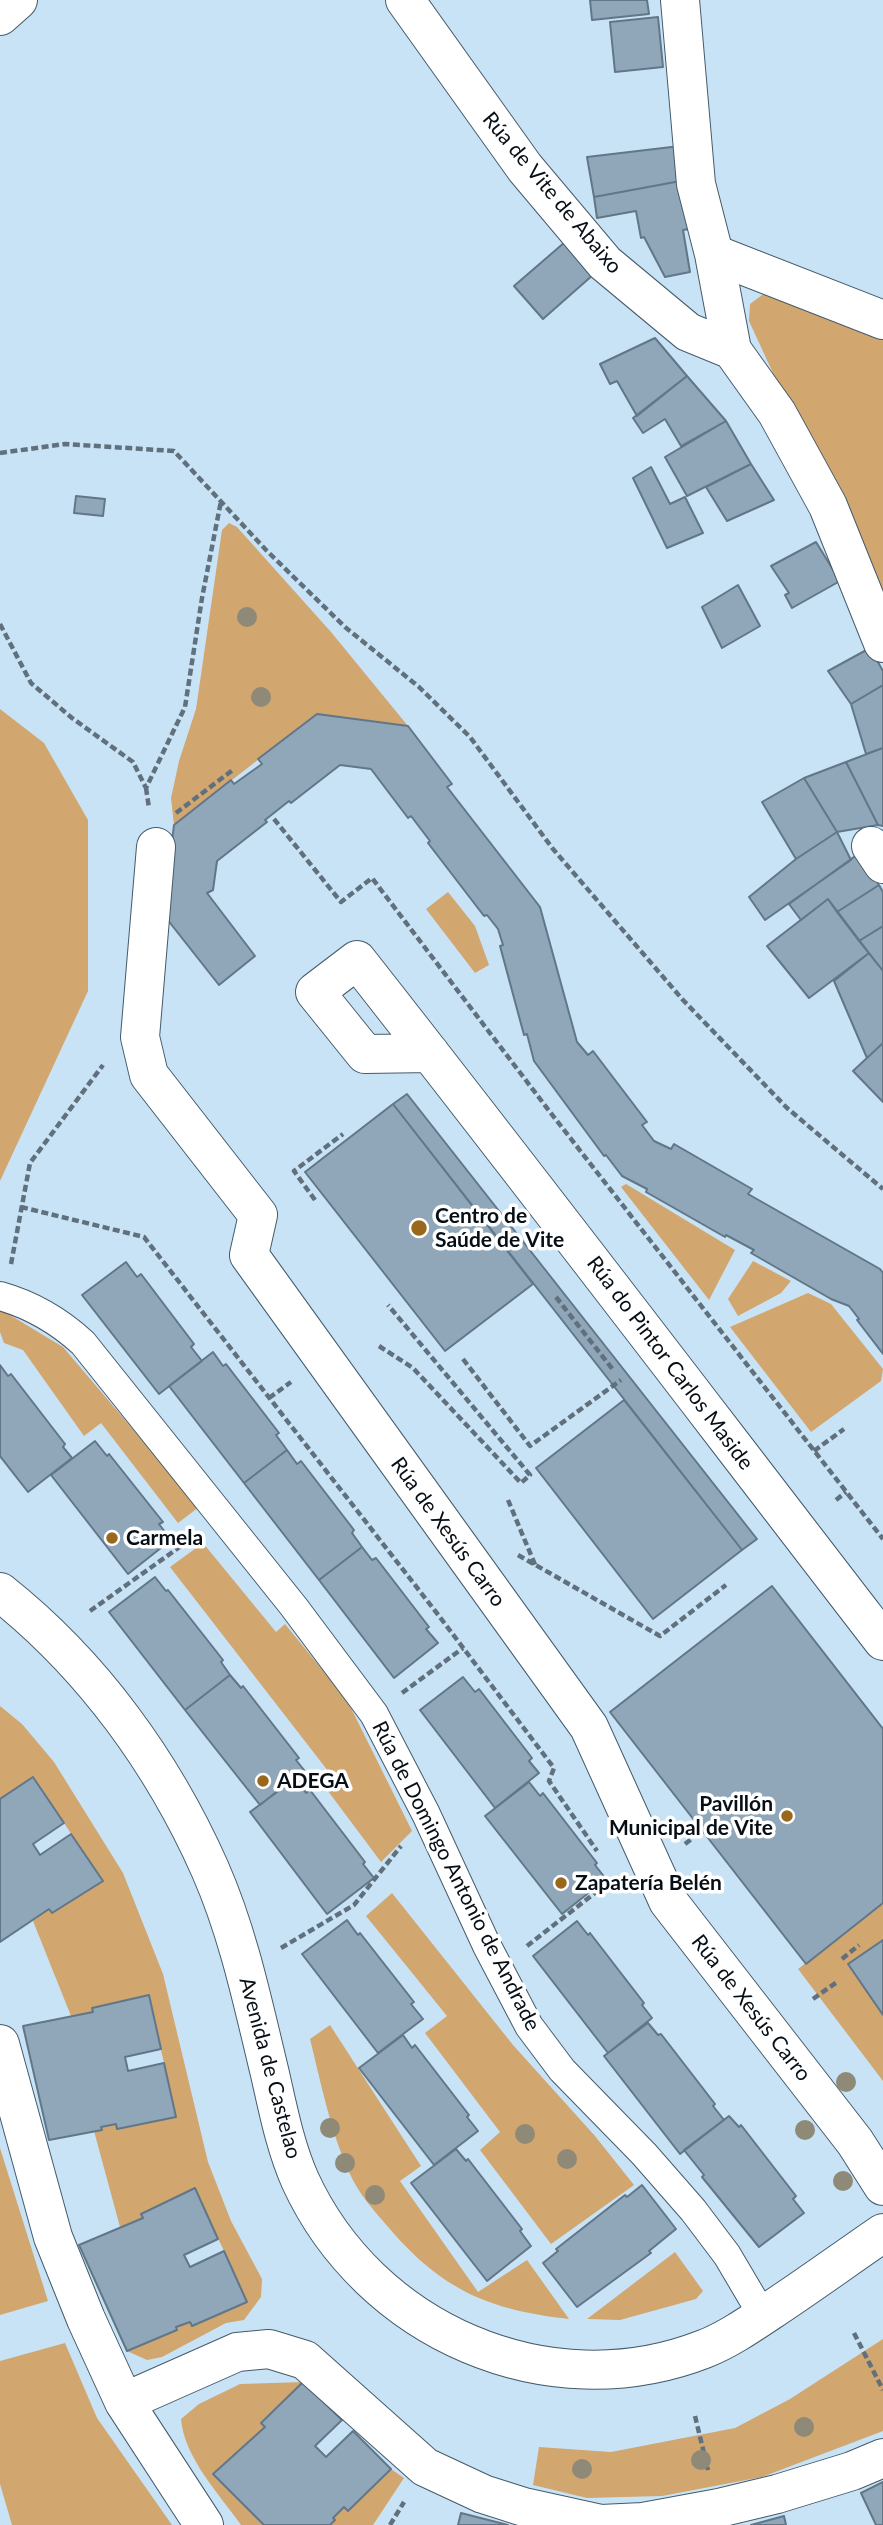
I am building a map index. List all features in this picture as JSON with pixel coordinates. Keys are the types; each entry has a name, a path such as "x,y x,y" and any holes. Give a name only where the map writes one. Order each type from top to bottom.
{"street":[{"path":"0,16 18,0"},
{"name":"Rúa de Vite de Abaixo","path":"405,0 452,69 526,168 605,263 688,332 732,350"},
{"path":"680,0 696,184 714,254 732,350 777,413 828,506 883,643"},
{"path":"714,254 883,320"},
{"name":"Rúa de Xesús Carro","path":"156,847 140,1038 149,1074 258,1215 249,1255 589,1727 668,1901 855,2142 883,2186"},
{"name":"Rúa do Pintor Carlos Maside","path":"430,1053 883,1641"},
{"name":"Rúa de Domingo Antonio de Andrade","path":"0,1296 37,1310 83,1343 374,1714 529,2026 562,2070 645,2154 694,2210 727,2255 763,2316"},
{"name":"Avenida de Castelao","path":"0,1592 49,1636 119,1714 157,1767 181,1809 210,1871 234,1933 284,2133 300,2179 324,2222 360,2270 422,2320 462,2342 500,2356 539,2365 611,2369 653,2365 708,2347 763,2316 883,2233"},
{"path":"0,2044 53,2236 86,2319 124,2402 204,2525"},
{"path":"124,2402 237,2352 269,2349 305,2360 425,2467 483,2494 524,2507 601,2524 643,2522 719,2508 777,2494 883,2458"}],"path":[{"path":"0,453 65,444 174,451 267,551 345,627 419,687 470,737 553,849 683,1000 787,1108 883,1189"},
{"path":"0,624 32,683 72,718 133,762 146,788 185,707 220,501"},
{"path":"156,847 167,820 234,769"},
{"path":"274,819 341,902 372,878 883,1539"},
{"path":"10,1269 30,1163 110,1055"},
{"path":"315,1200 294,1171 343,1134"},
{"path":"21,1207 144,1237 554,1768 549,1781 601,1856"},
{"path":"556,1297 614,1371"},
{"path":"379,1346 413,1368 521,1483 530,1475 388,1305"},
{"path":"463,1359 530,1447 621,1380"},
{"path":"491,1395 499,1389"},
{"path":"814,1451 844,1429"},
{"path":"836,1500 847,1492"},
{"path":"508,1500 536,1567"},
{"path":"90,1611 222,1517"},
{"path":"513,1552 660,1636 726,1585"},
{"path":"374,1714 463,1648"},
{"path":"281,1948 354,1905 426,1814"},
{"path":"557,1923 615,1877 608,1866"},
{"path":"842,1959 859,1945"},
{"path":"813,1999 837,1982"},
{"path":"854,2333 883,2390"},
{"path":"695,2416 711,2479"}],"shaded area":[{"path":"780,292 883,335 883,612 749,321 750,304 762,295"},
{"path":"229,523 237,527 331,632 408,726 317,714 174,825 171,798 179,761 196,709 222,530"},
{"path":"0,709 44,743 88,820 88,991 0,1181"},
{"path":"448,892 475,926 489,965 475,973 426,909"},
{"path":"626,1184 735,1250 709,1300 621,1187"},
{"path":"753,1261 791,1281 781,1293 738,1316 728,1299"},
{"path":"808,1293 831,1304 883,1369 881,1381 811,1432 730,1327"},
{"path":"0,1309 63,1347 199,1507 178,1523 101,1423 84,1436 23,1350 4,1343 0,1332"},
{"path":"203,1543 276,1632 285,1624 347,1700 412,1831 381,1862 319,1779 328,1771 170,1567"},
{"path":"0,1706 22,1724 54,1762 123,1873 163,1974 208,2162 231,2221 262,2279 261,2297 244,2320 226,2323 162,2357 147,2360 127,2351 177,2330 176,2327 190,2322 193,2326 247,2301 195,2188 142,2214 143,2218 120,2227 94,2131 116,2124 117,2129 176,2117 149,1996 92,2008 93,2012 71,2016 33,1921 49,1909 52,1913 102,1881 34,1777 0,1799"},
{"path":"392,1893 513,2045 595,2136 634,2185 551,2244 480,2150 500,2132 425,2033 447,2016 366,1916"},
{"path":"883,1903 883,2081 798,1969"},
{"path":"330,2025 421,2166 400,2181 478,2292 527,2260 569,2319 491,2303 448,2282 409,2249 372,2208 349,2172 336,2140 310,2039"},
{"path":"0,2148 48,2301 0,2315"},
{"path":"675,2252 703,2291 696,2299 620,2320 587,2319"},
{"path":"883,2339 883,2431 762,2477 662,2496 587,2498 533,2485 539,2447 611,2452 735,2428 790,2399"},
{"path":"65,2343 97,2418 172,2525 12,2525 0,2484 0,2361"},
{"path":"303,2382 261,2422 265,2427 214,2474 264,2525 241,2525 196,2461 181,2419 199,2404 240,2384"},
{"path":"391,2469 404,2478 373,2525 330,2525 344,2507 348,2510"}],"building":[{"path":"590,0 647,0 649,14 592,20"},
{"path":"658,17 663,67 615,72 610,22"},
{"path":"680,146 686,180 594,197 587,157"},
{"path":"686,180 695,228 683,230 690,272 665,277 644,237 641,238 636,211 597,218 594,197"},
{"path":"565,242 594,274 543,319 514,286"},
{"path":"655,338 687,376 637,416 617,381 610,384 600,364"},
{"path":"687,376 726,421 681,446 665,419 643,433 633,418"},
{"path":"726,421 751,464 687,496 665,457"},
{"path":"751,464 774,500 727,521 706,487"},
{"path":"651,467 670,504 685,497 703,533 667,548 633,478"},
{"path":"76,496 105,499 103,516 74,513"},
{"path":"816,542 840,581 792,608 785,595 789,593 771,566"},
{"path":"738,585 760,626 722,648 702,607"},
{"path":"870,648 883,671 883,685 851,704 828,671"},
{"path":"883,685 883,748 866,754 851,704"},
{"path":"317,714 408,726 452,784 447,787 540,907 577,1042 588,1055 593,1051 647,1122 642,1125 654,1141 671,1149 674,1144 752,1189 748,1194 880,1269 883,1273 883,1354 849,1306 831,1299 751,1253 754,1250 726,1235 725,1237 646,1192 647,1189 622,1176 606,1155 604,1156 534,1061 527,1034 524,1035 500,946 503,945 498,929 487,915 484,916 428,843 430,841 411,816 408,818 371,769 340,765 291,803 289,801 217,861 213,890 207,893 255,956 219,985 163,914 174,825 231,780 234,784 262,764 258,759"},
{"path":"883,748 883,826 878,825 846,762"},
{"path":"846,762 878,825 837,832 804,778"},
{"path":"804,778 837,832 796,859 762,802"},
{"path":"837,832 851,860 765,920 749,897 796,859"},
{"path":"858,854 879,885 837,912 828,899 801,920 789,904"},
{"path":"879,885 883,892 883,926 859,941 837,912"},
{"path":"828,899 869,953 809,998 767,946"},
{"path":"883,926 883,971 859,941"},
{"path":"869,953 883,971 883,1043 867,1058 834,981"},
{"path":"883,1043 883,1102 853,1071"},
{"path":"407,1094 757,1539 742,1550 393,1104"},
{"name":"Centro de Saúde de Vite","path":"393,1104 533,1284 445,1351 305,1172"},
{"path":"126,1262 137,1277 141,1274 194,1344 191,1347 202,1361 159,1394 82,1295"},
{"path":"213,1352 223,1366 226,1364 279,1433 276,1435 287,1450 244,1483 169,1386"},
{"path":"0,1365 8,1376 11,1374 65,1444 63,1447 72,1458 28,1492 0,1456"},
{"path":"624,1400 742,1550 653,1619 536,1468"},
{"path":"95,1441 107,1456 109,1454 163,1522 159,1524 171,1540 128,1574 51,1475"},
{"path":"287,1450 297,1464 301,1461 354,1530 352,1533 362,1547 319,1580 244,1483"},
{"path":"362,1547 372,1560 376,1558 429,1627 426,1629 438,1643 394,1678 319,1580"},
{"path":"155,1577 223,1660 221,1662 230,1675 185,1710 109,1612"},
{"name":"Pavillón Municipal de Vite","path":"772,1586 883,1729 883,1903 806,1964 610,1712"},
{"path":"230,1675 241,1688 243,1686 299,1758 296,1760 304,1770 260,1805 185,1710"},
{"path":"463,1677 475,1692 479,1689 532,1758 529,1761 539,1773 495,1808 420,1710"},
{"path":"33,1777 64,1823 33,1844 40,1855 71,1834 103,1881 52,1913 49,1909 0,1942 0,1799"},
{"path":"296,1778 306,1793 310,1790 365,1862 363,1864 374,1878 327,1914 250,1812"},
{"path":"529,1782 540,1796 543,1793 597,1863 595,1865 606,1879 562,1914 485,1816"},
{"path":"347,1920 414,2002 411,2004 423,2019 378,2053 302,1954"},
{"path":"577,1921 588,1935 590,1933 644,2003 642,2005 652,2018 608,2053 533,1956"},
{"path":"883,1940 883,2015 848,1964"},
{"path":"149,1995 161,2049 125,2057 128,2071 164,2063 176,2117 117,2129 116,2124 101,2127 102,2130 49,2140 23,2026 93,2012 92,2008"},
{"path":"648,2023 658,2035 661,2034 715,2104 713,2106 724,2120 680,2154 604,2056"},
{"path":"403,2035 412,2048 415,2045 469,2115 467,2117 478,2131 434,2165 359,2068"},
{"path":"729,2116 739,2127 741,2125 796,2196 793,2199 804,2213 759,2247 702,2177 704,2175 684,2150"},
{"path":"456,2149 466,2161 468,2159 522,2229 520,2231 531,2246 487,2281 411,2183"},
{"path":"642,2185 676,2229 649,2251 651,2253 577,2307 543,2263 558,2251 556,2249 625,2195 627,2197"},
{"path":"195,2188 218,2239 184,2255 190,2267 224,2251 247,2302 192,2326 190,2322 176,2327 177,2330 127,2351 79,2245 143,2218 141,2214"},
{"path":"303,2382 342,2420 315,2446 326,2457 353,2431 391,2469 348,2511 344,2507 330,2525 264,2525 213,2474 265,2427 261,2423"},
{"path":"883,2482 883,2525 876,2525 861,2493"},
{"path":"461,2513 508,2525 458,2525"},
{"path":"784,2516 786,2525 751,2525"}],"place":[{"name":"Centro de Saúde de Vite","path":"419,1228"},
{"name":"Carmela","path":"112,1538"},
{"name":"ADEGA","path":"263,1781"},
{"name":"Pavillón Municipal de Vite","path":"787,1816"},
{"name":"Zapatería Belén","path":"561,1883"}]}
